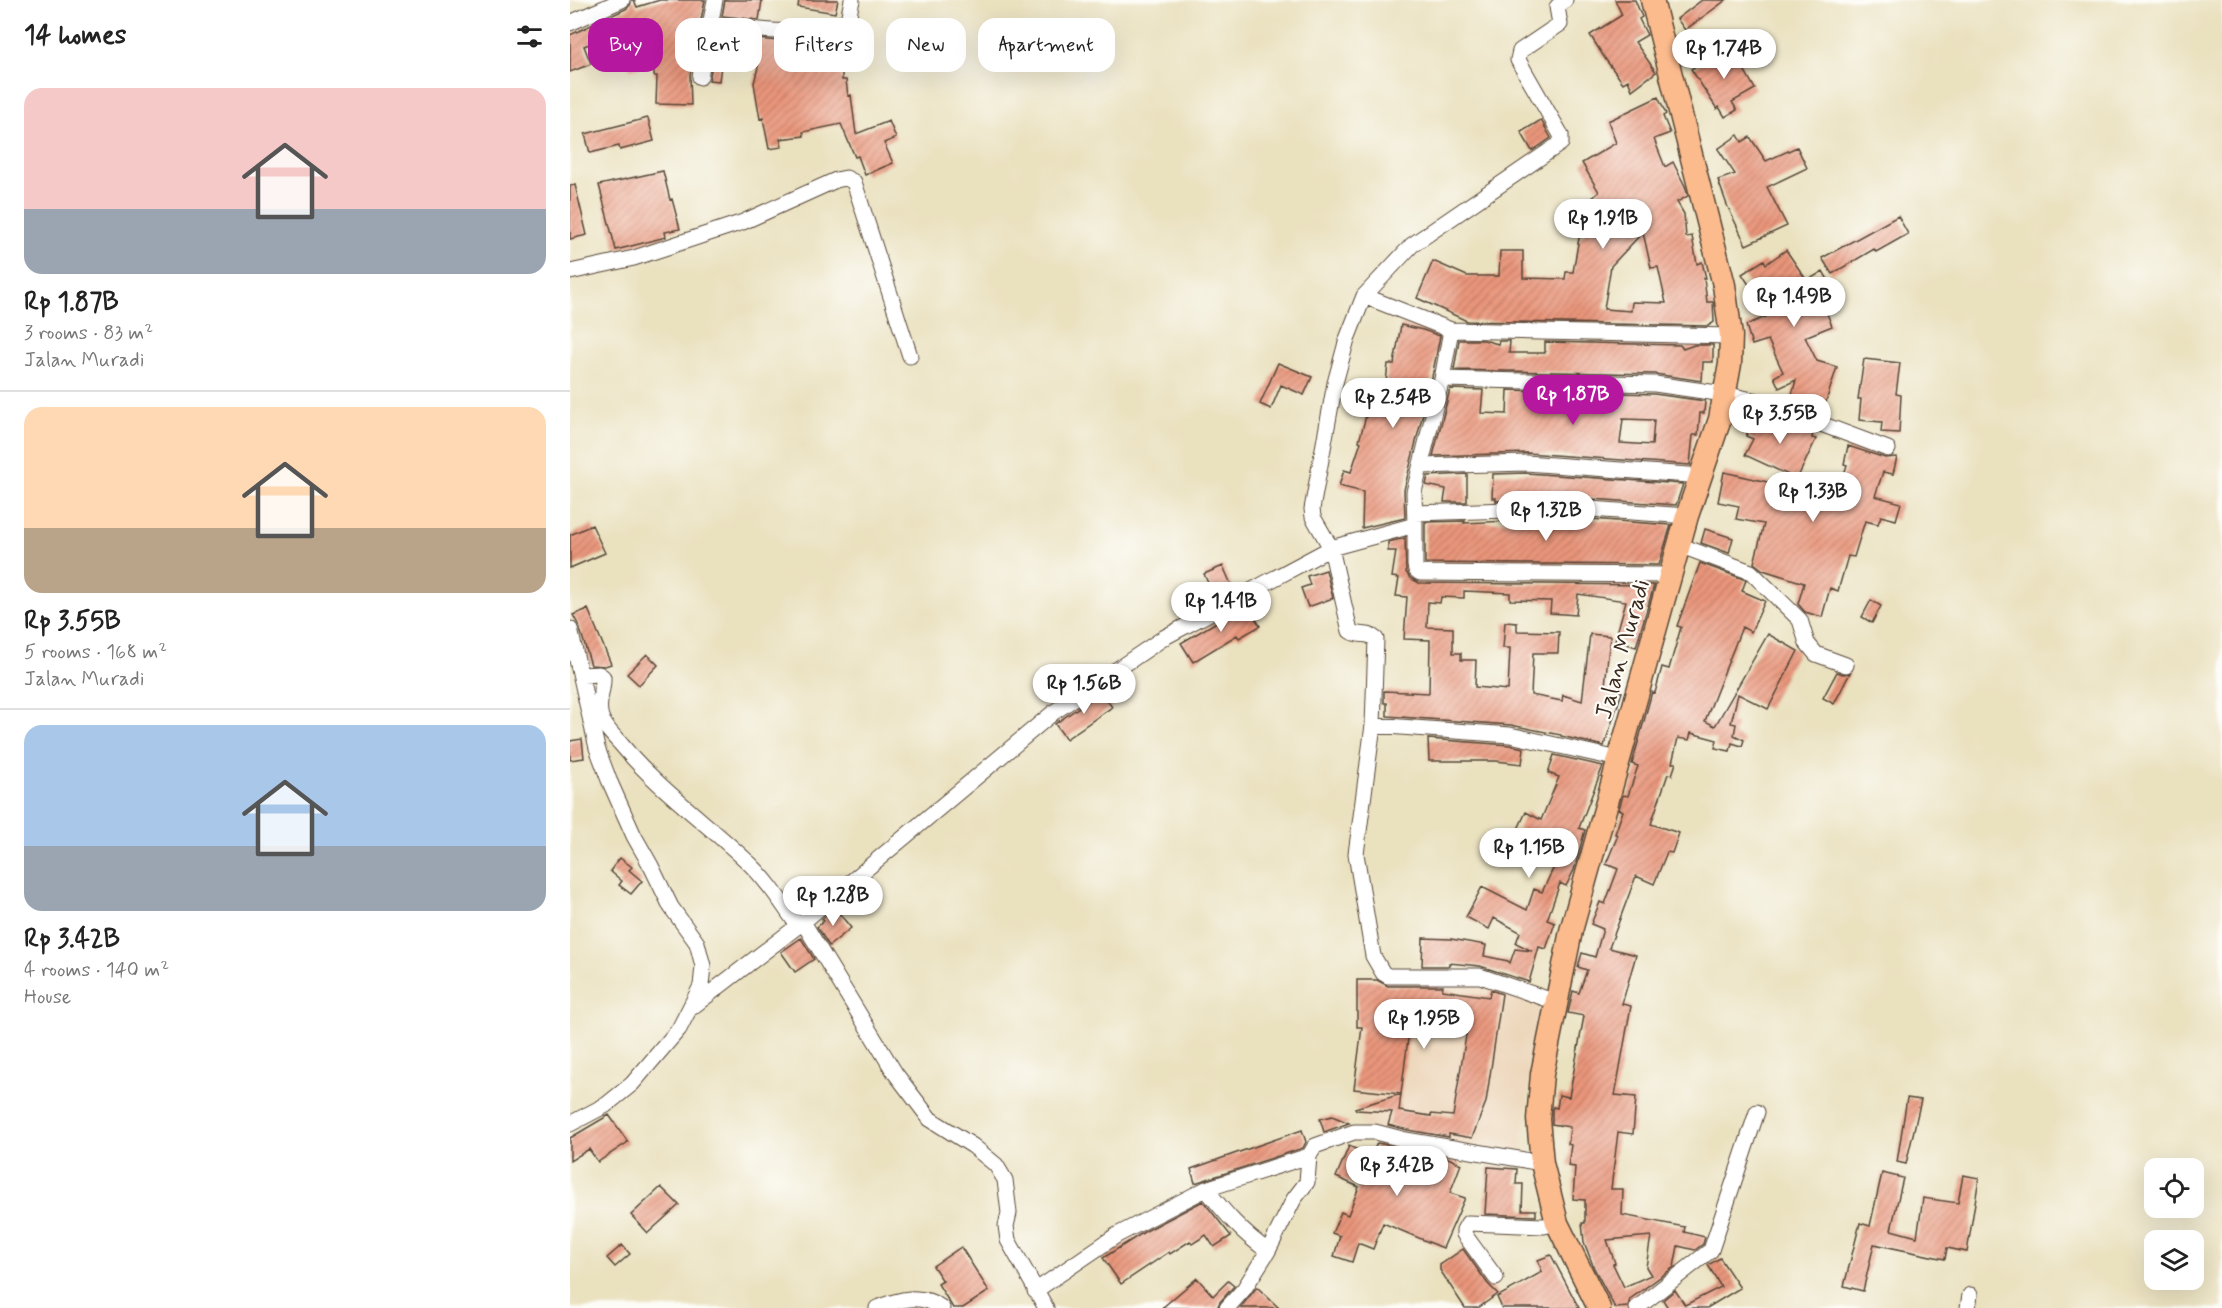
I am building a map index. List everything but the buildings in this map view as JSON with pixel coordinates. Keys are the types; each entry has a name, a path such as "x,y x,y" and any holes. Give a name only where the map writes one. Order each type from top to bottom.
{"highway":[{"name":"Jalan Muradi","path":"1599,1308 1557,1222 1542,1163 1538,1119 1542,1074 1571,931 1687,516 1720,419 1730,364 1731,336 1724,285 1652,0"}],"street":[{"path":"570,23 622,0"},
{"path":"711,18 715,0"},
{"path":"762,29 796,32 828,28 848,20 852,0"},
{"path":"1556,1002 1480,976 1388,976 1383,973 1373,956 1356,854 1373,725 1376,639 1373,636 1356,635 1350,631 1331,548 1313,517 1312,510 1335,383 1347,339 1365,296 1412,245 1561,143 1561,135 1518,60 1518,56 1520,51 1560,24 1557,7 1565,0"},
{"path":"700,77 701,72"},
{"path":"570,272 634,258 742,222 836,180 846,178 854,182 910,356"},
{"path":"1365,296 1451,330 1731,336"},
{"path":"1451,330 1442,379 1414,492 1414,565 1416,570 1419,573 1670,575"},
{"path":"1442,379 1655,384 1724,394 1762,402 1888,449"},
{"path":"1420,466 1526,463 1702,476"},
{"path":"692,1008 801,924 1054,712 1165,637 1331,548 1415,519 1577,508 1687,516"},
{"path":"1679,545 1752,572 1800,620 1810,648 1816,654 1846,665"},
{"path":"570,629 597,748 609,780 634,836 671,907 698,943 703,966 701,986 680,1029 632,1084 606,1105 570,1124"},
{"path":"582,675 599,674 603,677 599,702 601,717 607,728 630,755 675,799 753,866 821,948 844,991 895,1073 930,1119 973,1146 996,1165 1005,1180 1009,1213 1006,1226 1008,1240 1046,1308"},
{"path":"1373,725 1510,735 1619,759"},
{"path":"1637,1308 1711,1250 1757,1112"},
{"path":"1227,1308 1244,1289 1268,1251 1294,1199 1307,1182 1309,1156 1316,1146 1354,1132 1375,1132 1407,1140 1542,1163"},
{"path":"1035,1291 1116,1235 1206,1189 1309,1156"},
{"path":"1206,1189 1229,1219 1268,1251"},
{"path":"1496,1278 1464,1234 1468,1223 1544,1226 1557,1222"},
{"path":"877,1308 908,1298 923,1299 942,1308"}],"shaded area":[{"path":"1355,976 1481,980 1540,1002 1521,1155 1363,1128 1352,1091"}]}
